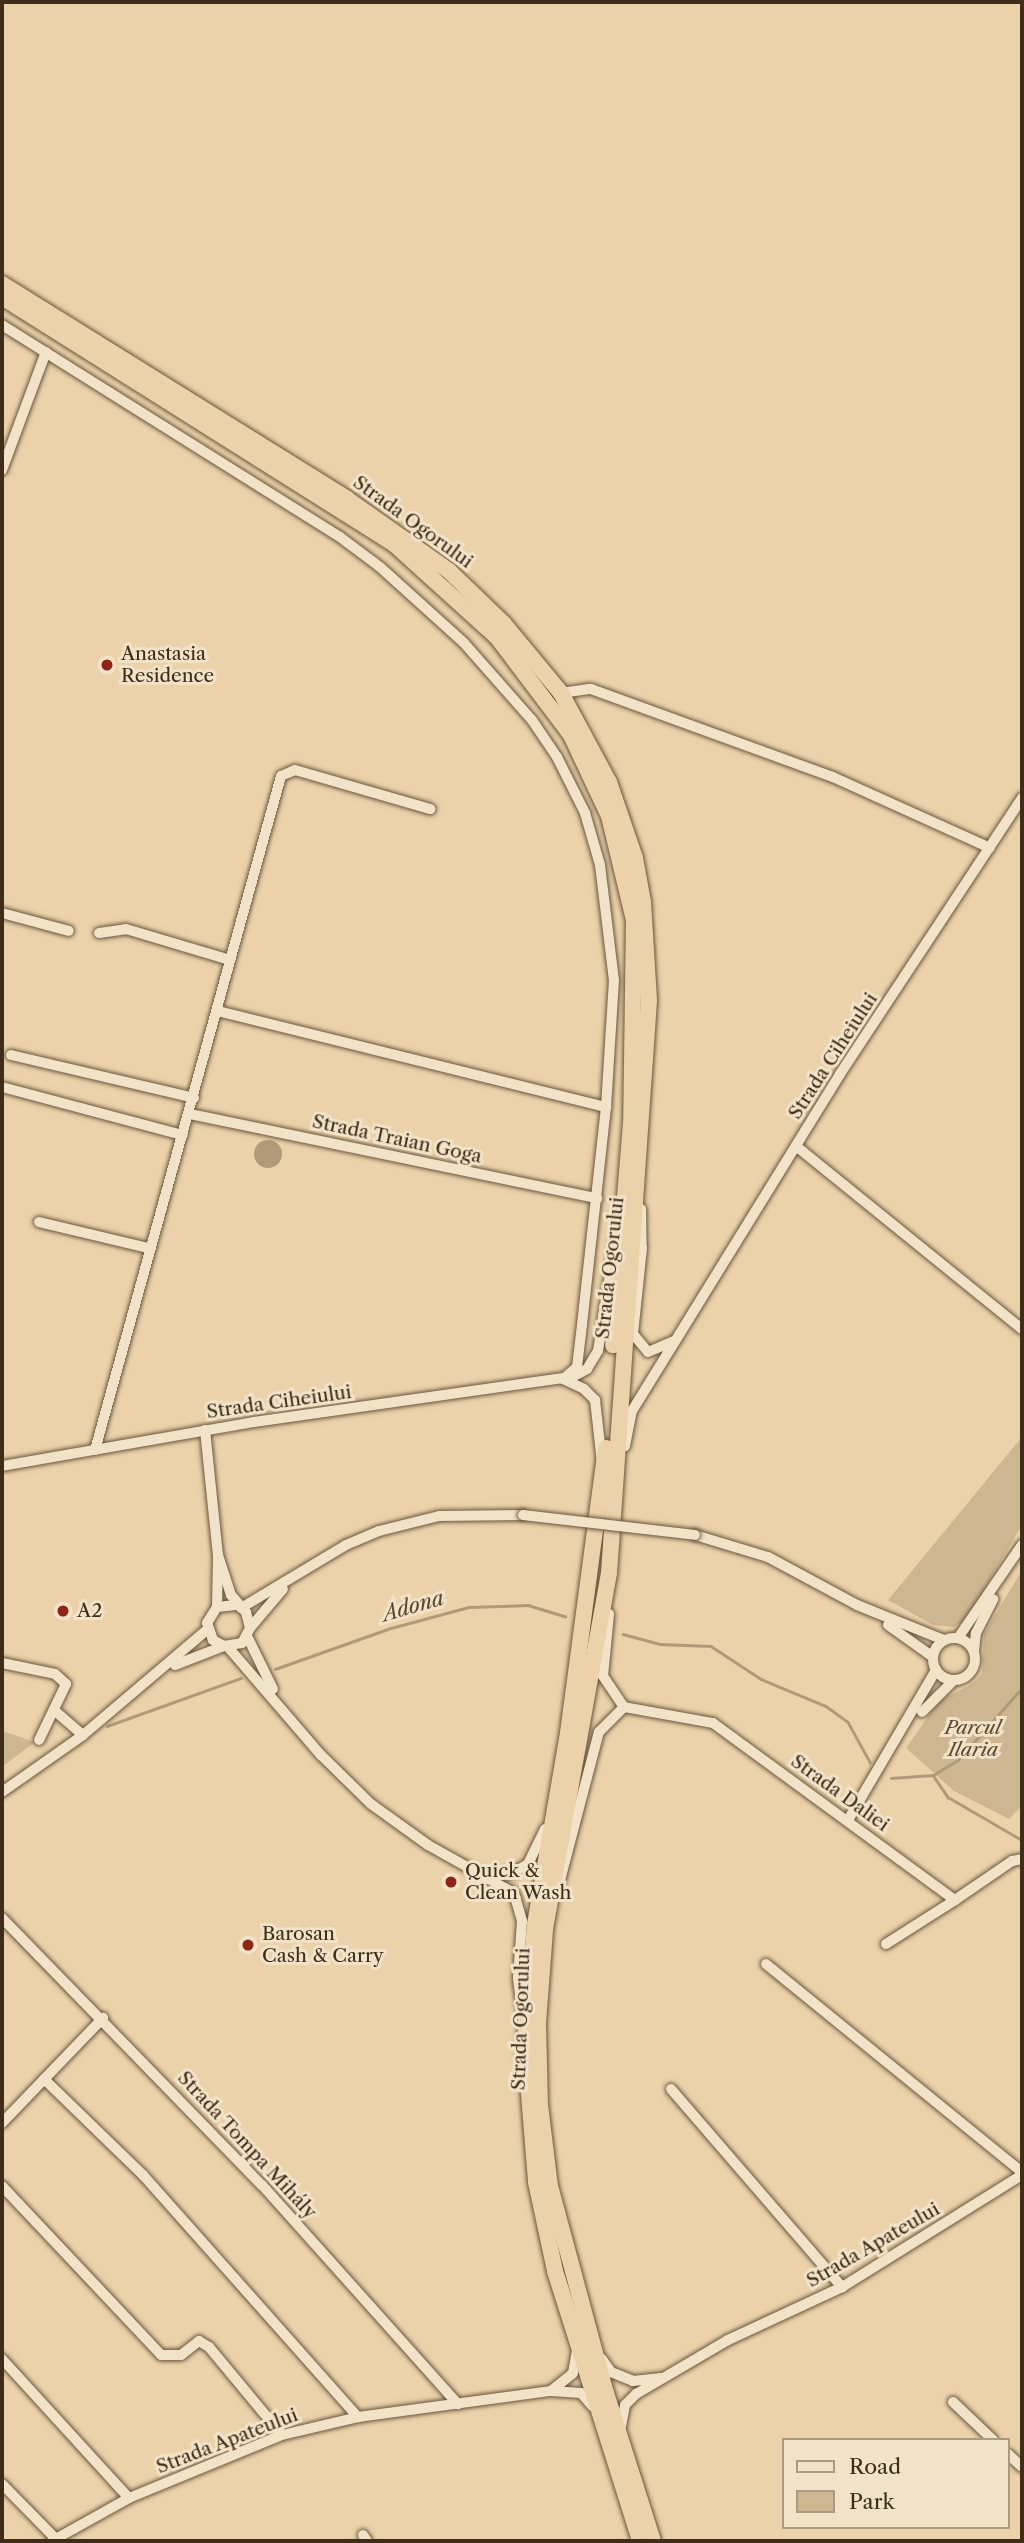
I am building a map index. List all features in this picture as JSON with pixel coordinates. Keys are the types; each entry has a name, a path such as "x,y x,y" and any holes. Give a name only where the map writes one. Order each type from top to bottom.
{"highway":[{"name":"Strada Ogorului","path":"2,284 419,548 504,624 561,693 609,782 635,858 643,902 649,1001 638,1194 609,1573 550,1903 539,1992 540,2105 550,2186 585,2316 653,2541"},
{"name":"Strada Ogorului","path":"2,297 393,542 498,637 547,697 571,734 609,816 630,888 637,964 605,1469 567,1738 534,1924 525,2025 536,2182 577,2350 640,2541"}],"street":[{"path":"2,325 340,537 380,568 464,643 547,743 584,813 606,899 614,1001 597,1198 577,1367 563,1380 584,1389 595,1400 597,1446 605,1469"},
{"path":"2,470 46,352"},
{"path":"561,693 591,689 833,777 990,848"},
{"path":"95,1450 148,1248 190,1114 281,776 295,770 430,809"},
{"name":"Strada Ciheiului","path":"613,1514 632,1411 796,1146 1022,798"},
{"path":"2,913 69,931"},
{"path":"99,933 126,929 230,960"},
{"path":"218,1011 606,1107"},
{"path":"11,1055 194,1098"},
{"path":"2,1087 183,1135"},
{"name":"Strada Traian Goga","path":"190,1114 597,1198"},
{"path":"796,1146 1022,1329"},
{"path":"638,1194 642,1248 633,1334 648,1352 665,1348 679,1336"},
{"name":"Strada Ciheiului","path":"2,1466 205,1430 563,1380 582,1373 596,1358 610,1252 622,1210"},
{"path":"39,1222 148,1248"},
{"path":"205,1430 218,1555 217,1607 209,1616 208,1629 213,1640 226,1646 278,1702 321,1755 371,1804 455,1863 507,1886 521,1908 519,1994 525,2025"},
{"path":"217,1607 238,1606 292,1580 346,1545 407,1522 469,1513 523,1515 695,1535 768,1557 857,1605 933,1657 936,1670 898,1741 848,1820"},
{"path":"898,1741 938,1692 972,1671 976,1633 1022,1545"},
{"path":"218,1555 278,1702"},
{"path":"857,1605 944,1640 958,1638 1014,1559"},
{"path":"550,1903 570,1853 598,1732 624,1707 603,1676 609,1573"},
{"path":"163,1671 226,1646 249,1632 292,1580"},
{"path":"2,1792 82,1735 163,1671 208,1629"},
{"path":"958,1638 974,1651"},
{"path":"933,1657 944,1640"},
{"path":"2,1663 62,1678 65,1691 39,1740"},
{"path":"936,1670 954,1680"},
{"name":"Strada Daliei","path":"624,1707 713,1723 955,1900"},
{"path":"54,1710 82,1735"},
{"path":"486,1876 520,1869 535,1855 567,1738"},
{"path":"886,1944 1012,1861 1022,1859"},
{"name":"Strada Tompa Mihály","path":"2,1918 103,2018 262,2185 458,2404"},
{"path":"766,1964 1022,2174"},
{"path":"2,2123 103,2018"},
{"path":"44,2079 143,2175 358,2417"},
{"path":"671,2089 842,2287"},
{"name":"Strada Apateului","path":"644,2510 620,2420 629,2400 727,2340 842,2287 1022,2174"},
{"path":"2,2186 161,2355 181,2356 198,2342 209,2347 282,2435"},
{"name":"Strada Apateului","path":"585,2316 606,2368 634,2381 663,2378"},
{"path":"551,2391 573,2374 577,2350"},
{"path":"2,2359 129,2498"},
{"name":"Strada Apateului","path":"54,2540 129,2498 282,2435 358,2417 551,2391 582,2393 600,2421"},
{"path":"953,2402 991,2438"},
{"path":"2,2484 54,2540"}],"green space":[{"path":"1022,1437 1022,1525 966,1620 954,1627 933,1625 888,1600"},
{"name":"Parcul Ilaria","path":"1022,1570 1022,1806 1009,1819 954,1791 906,1748 939,1701 972,1684 982,1674 984,1634"},
{"path":"2,1731 35,1742 2,1767"}],"shaded area":[{"path":"268,1140 278,1144 282,1154 278,1164 268,1168 258,1164 254,1154 258,1144"}],"waterway":[{"name":"Adona","path":"275,1669 391,1628 469,1607 528,1605 565,1616"},
{"name":"Adona","path":"623,1634 660,1644 711,1646 761,1679 826,1706 848,1722 870,1762"},
{"name":"Adona","path":"107,1726 241,1678"},
{"path":"933,1775 958,1760 1022,1688"},
{"name":"Adona","path":"891,1778 933,1775 948,1797 1022,1840"}],"place":[{"name":"Anastasia Residence","path":"107,665"},
{"name":"A2","path":"63,1611"},
{"name":"Quick & Clean Wash","path":"451,1882"},
{"name":"Barosan Cash & Carry","path":"248,1945"}]}
